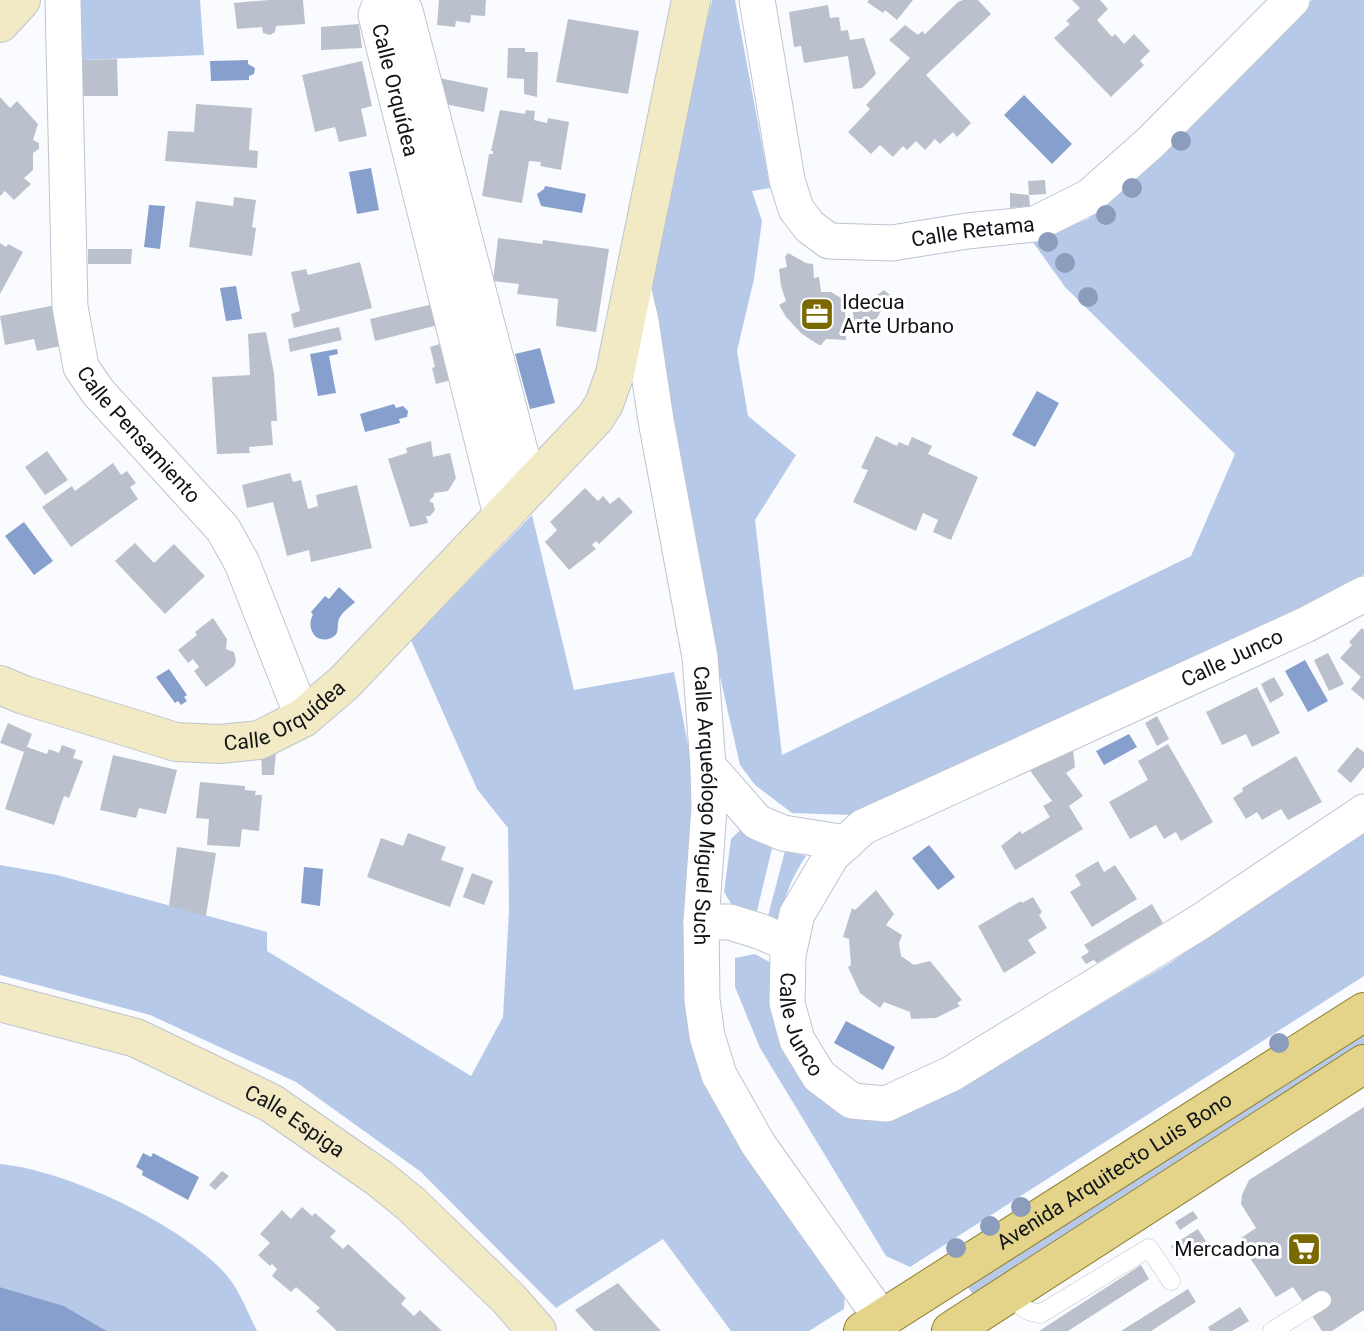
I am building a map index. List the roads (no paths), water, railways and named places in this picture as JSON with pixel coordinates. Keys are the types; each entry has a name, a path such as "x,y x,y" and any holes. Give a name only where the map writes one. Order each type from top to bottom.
{"main road":[{"name":"Avenida Arquitecto Luis Bono","path":"873,1325 1364,1012"},
{"path":"951,1331 1364,1064"}],"street":[{"path":"0,23 21,0"},
{"name":"Calle Pensamiento","path":"63,0 70,307 81,367 98,392 223,529 243,563 303,718"},
{"name":"Calle Orquídea","path":"0,685 24,695 176,742 220,744 259,740 303,718 345,682 594,418 604,404 615,373 691,0"},
{"name":"Calle Retama","path":"757,0 787,180 796,209 810,227 829,241 892,243 1035,224 1089,197 1150,143 1292,0"},
{"name":"Calle Orquídea","path":"501,515 376,15 379,7 386,2 396,4 405,11 529,485"},
{"name":"Calle Arqueólogo Miguel Such","path":"633,286 642,321 654,410 700,657 708,766 701,922 702,1000 707,1036 719,1075 758,1144 873,1325"},
{"name":"Calle Orquídea","path":"604,404 626,391 639,388 644,391 654,410"},
{"name":"Calle Junco","path":"1364,594 1305,625 863,827 832,855 797,914 790,944 786,1003 797,1040 819,1076 852,1101 886,1104 951,1074 1188,929 1364,812"},
{"path":"708,766 757,822 783,833 846,843"},
{"path":"707,833 721,825 757,822"},
{"path":"701,922 730,922 759,930 790,944"},
{"name":"Calle Espiga","path":"0,1002 136,1038 271,1103 379,1178 411,1204 509,1299 537,1331"}],"lane":[{"path":"1007,1295 1028,1311 1040,1314 1149,1248 1171,1281"},
{"path":"1272,1331 1322,1300"}],"place":[{"name":"Idecua Arte Urbano","path":"817,314"},
{"name":"Mercadona","path":"1304,1249"}]}
